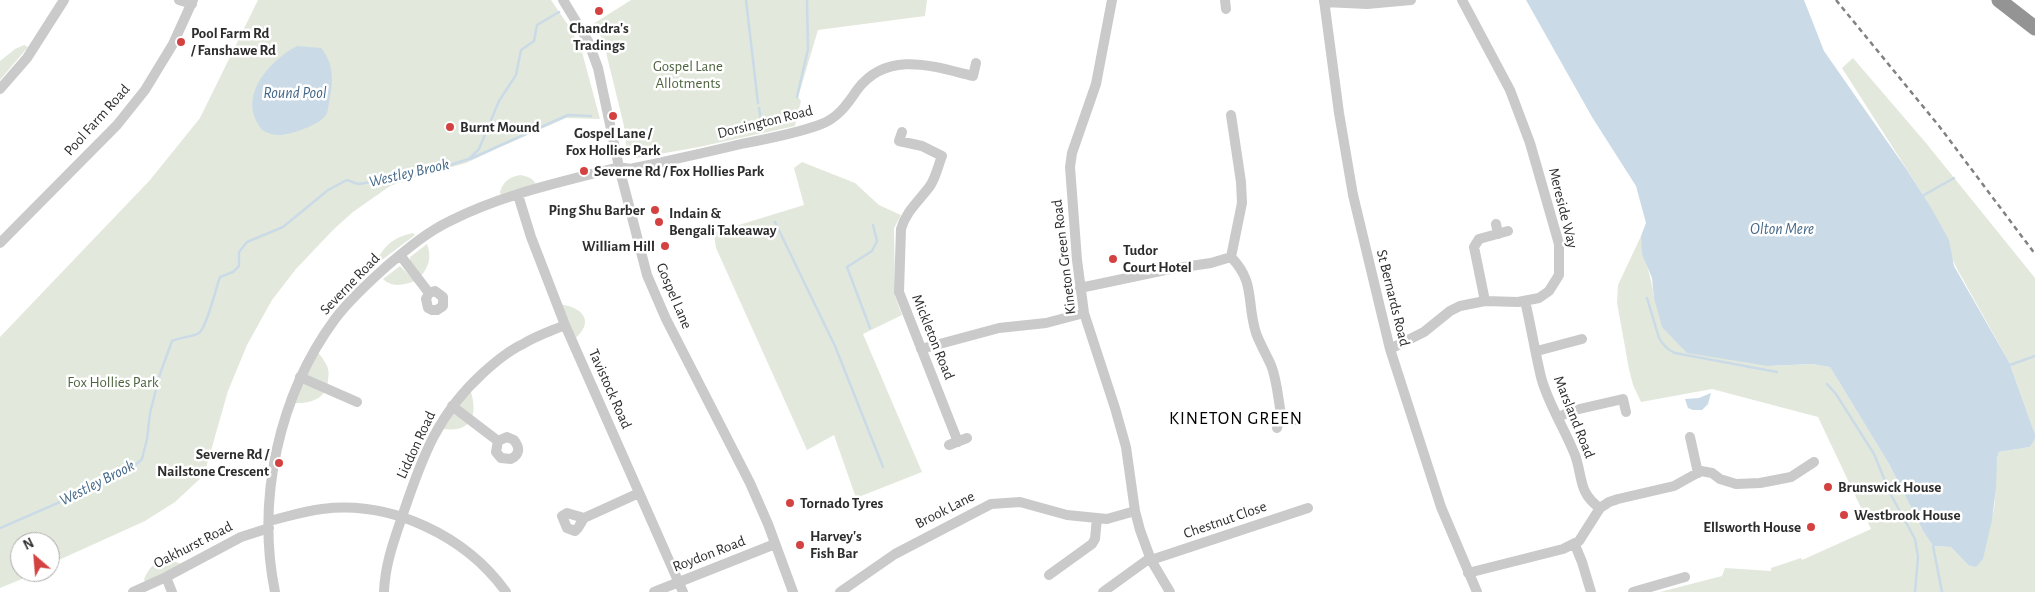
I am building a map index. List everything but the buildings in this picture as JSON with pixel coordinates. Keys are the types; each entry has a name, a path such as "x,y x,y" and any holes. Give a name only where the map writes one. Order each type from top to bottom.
{"highway":[{"path":"1998,0 2035,28"}],"street":[{"path":"0,89 27,58 64,0"},
{"path":"180,0 192,2"},
{"name":"Gospel Lane","path":"563,0 588,41 598,68 640,253 666,319 750,483 793,592"},
{"name":"Kineton Green Road","path":"1112,0 1096,84 1072,153 1070,167 1080,288 1084,313 1124,439 1135,511 1151,559 1170,592"},
{"path":"1324,1 1367,4 1411,0"},
{"name":"Mereside Way","path":"1390,349 1424,332 1450,311 1460,306 1485,300 1525,301 1538,298 1555,285 1560,275 1559,244 1530,143 1510,90 1462,0"},
{"name":"St Bernards Road","path":"1324,1 1339,113 1353,195 1390,349 1441,507 1477,592"},
{"name":"Pool Farm Road","path":"1,240 117,125 145,90 173,44 192,2"},
{"name":"Dorsington Road","path":"619,167 630,169 819,125 840,113 865,80 872,75 900,64 927,66 973,76 976,63"},
{"path":"1231,115 1241,182 1242,203 1231,257"},
{"name":"Mickleton Road","path":"902,132 899,141 922,146 942,156 933,180 907,212 901,229 899,292 958,442"},
{"name":"Severne Road","path":"275,592 269,524 271,482 279,438 300,377 315,349 336,317 376,276 400,255 448,222 472,210 518,195 619,167"},
{"name":"Tavistock Road","path":"518,195 531,237 565,325 681,587"},
{"path":"1485,300 1474,247 1479,239 1501,230"},
{"path":"400,255 429,293"},
{"path":"1080,288 1170,269 1211,263 1231,257"},
{"path":"1231,257 1240,266 1249,284 1254,323 1262,349 1274,373 1281,414 1277,428"},
{"name":"Marsland Road","path":"1525,301 1541,377 1576,457 1584,492 1600,508"},
{"path":"921,349 999,328 1046,323 1084,313"},
{"name":"Liddon Road","path":"384,592 385,569 426,451 438,427 452,406 469,386 506,354 522,344 565,325"},
{"path":"1537,351 1582,339"},
{"path":"300,377 357,402"},
{"path":"1558,417 1576,410 1623,400 1626,412"},
{"path":"452,406 498,441"},
{"path":"1281,414 1297,420"},
{"path":"1690,437 1698,473"},
{"path":"1468,572 1563,549 1575,544 1600,508 1609,502 1674,486 1698,473 1705,471 1720,479 1736,484 1793,480 1814,462"},
{"path":"584,518 640,493"},
{"name":"Brook Lane","path":"840,592 895,554 977,510 992,504 1020,502 1052,512 1107,519 1135,511"},
{"name":"Oakhurst Road","path":"133,592 269,524 322,509 339,508 370,510 402,518 436,531 464,548 488,570 506,592"},
{"name":"Chestnut Close","path":"1103,592 1151,559 1308,508"},
{"path":"1049,575 1092,544 1095,539 1097,518"},
{"name":"Roydon Road","path":"654,592 681,587 775,544"},
{"path":"1575,544 1591,592"},
{"path":"166,577 172,592"},
{"path":"1633,592 1685,577"}],"green space":[{"name":"Fox Hollies Park","path":"258,0 551,0 572,31 582,52 600,119 566,118 466,163 390,186 353,212 296,269 272,300 247,345 228,391 204,475 175,502 145,521 60,559 60,532 10,532 10,582 15,582 0,588 0,337 150,180 200,118"},
{"name":"Gospel Lane Allotments","path":"631,0 927,0 925,16 818,30 798,97 801,101 795,126 699,147 637,158 627,155 624,126 603,40 593,24"},
{"path":"24,45 28,47 0,80 0,61 15,49"},
{"path":"1853,58 1926,143 2035,278 2035,434 2009,362 1956,267 1929,204 1842,68"},
{"path":"802,162 855,183 879,205 901,215 894,228 895,296 902,315 863,334 922,472 856,498 834,435 807,450 716,248 714,234 716,232 804,205 794,168"},
{"path":"520,175 532,179 536,185 501,196 500,192 503,185 513,177"},
{"path":"413,233 415,235 374,266 389,244 405,235"},
{"path":"1641,236 1654,298 1768,366 1812,364 1830,367 1889,464 1923,531 1933,546 1951,547 1968,565 1991,521 1999,452 2030,447 2035,439 2035,592 1660,592 1722,576 1725,568 1771,571 1771,568 1801,558 1802,560 1871,529 1818,417 1712,389 1641,402 1633,385 1629,369 1617,303 1618,285"},
{"path":"427,244 429,262 420,277 410,261 410,257"},
{"path":"400,266 415,281 394,285 383,279"},
{"path":"557,304 574,308 584,316 584,327 580,334 572,341"},
{"path":"317,351 327,366 329,376 327,387 321,396 316,399 305,403 292,403"},
{"path":"469,386 474,406 470,421 458,429 437,428"},
{"path":"169,559 181,564 145,582 146,574 151,567 160,561"}],"water":[{"name":"Olton Mere","path":"1526,0 1804,0 1824,51 1907,170 1949,240 1954,266 2009,362 2035,434 2035,439 2030,447 1999,452 1992,520 1983,559 1976,567 1968,565 1951,547 1933,546 1923,531 1889,464 1830,367 1812,364 1768,366 1687,353 1662,327 1654,298 1652,278 1642,254 1641,236 1646,223 1636,186 1592,117"},
{"name":"Round Pool","path":"297,46 321,48 326,54 332,74 327,112 323,119 303,129 282,135 271,134 262,130 254,116 252,105 254,95 258,84 271,66 288,51"},
{"path":"1711,393 1708,404 1702,410 1688,408 1685,399 1699,398"}],"waterway":[{"path":"746,0 758,103"},
{"path":"797,97 808,49 807,0"},
{"name":"Westley Brook","path":"0,528 90,489 132,468 142,459 150,413 160,374 172,341 199,333 202,330 220,277 233,272 239,266 239,252 247,242 283,227 328,190 347,180 358,184 392,179 431,171 469,159 479,149 499,101 516,75 521,50 534,41 537,25 559,12"},
{"path":"759,108 762,128"},
{"path":"470,159 568,115 591,116"},
{"path":"1924,195 1954,178"},
{"path":"775,222 835,346 883,467"},
{"path":"870,328 847,267 872,251 877,241 873,225"},
{"path":"1647,298 1659,338 1672,352 1777,372"},
{"path":"2010,365 2035,356"},
{"path":"1827,384 1836,394 1874,454 1891,495 1915,539 1918,557 1915,592"},
{"path":"1933,546 1942,592"}],"railway":[{"path":"1836,0 1939,126 2035,254"}],"place":[{"name":"Chandra's Tradings","path":"599,11"},
{"name":"Pool Farm Rd / Fanshawe Rd","path":"181,42"},
{"name":"Gospel Lane / Fox Hollies Park","path":"613,116"},
{"name":"Burnt Mound","path":"450,127"},
{"name":"Severne Rd / Fox Hollies Park","path":"584,171"},
{"name":"Ping Shu Barber","path":"655,210"},
{"name":"Indain & Bengali Takeaway","path":"659,222"},
{"name":"William Hill","path":"665,246"},
{"name":"Tudor Court Hotel","path":"1113,259"},
{"name":"Severne Rd / Nailstone Crescent","path":"279,463"},
{"name":"Brunswick House","path":"1828,487"},
{"name":"Tornado Tyres","path":"790,503"},
{"name":"Westbrook House","path":"1844,515"},
{"name":"Ellsworth House","path":"1811,527"},
{"name":"Harvey's Fish Bar","path":"800,545"}],"district":[{"name":"KINETON GREEN","path":"1236,419"}]}
